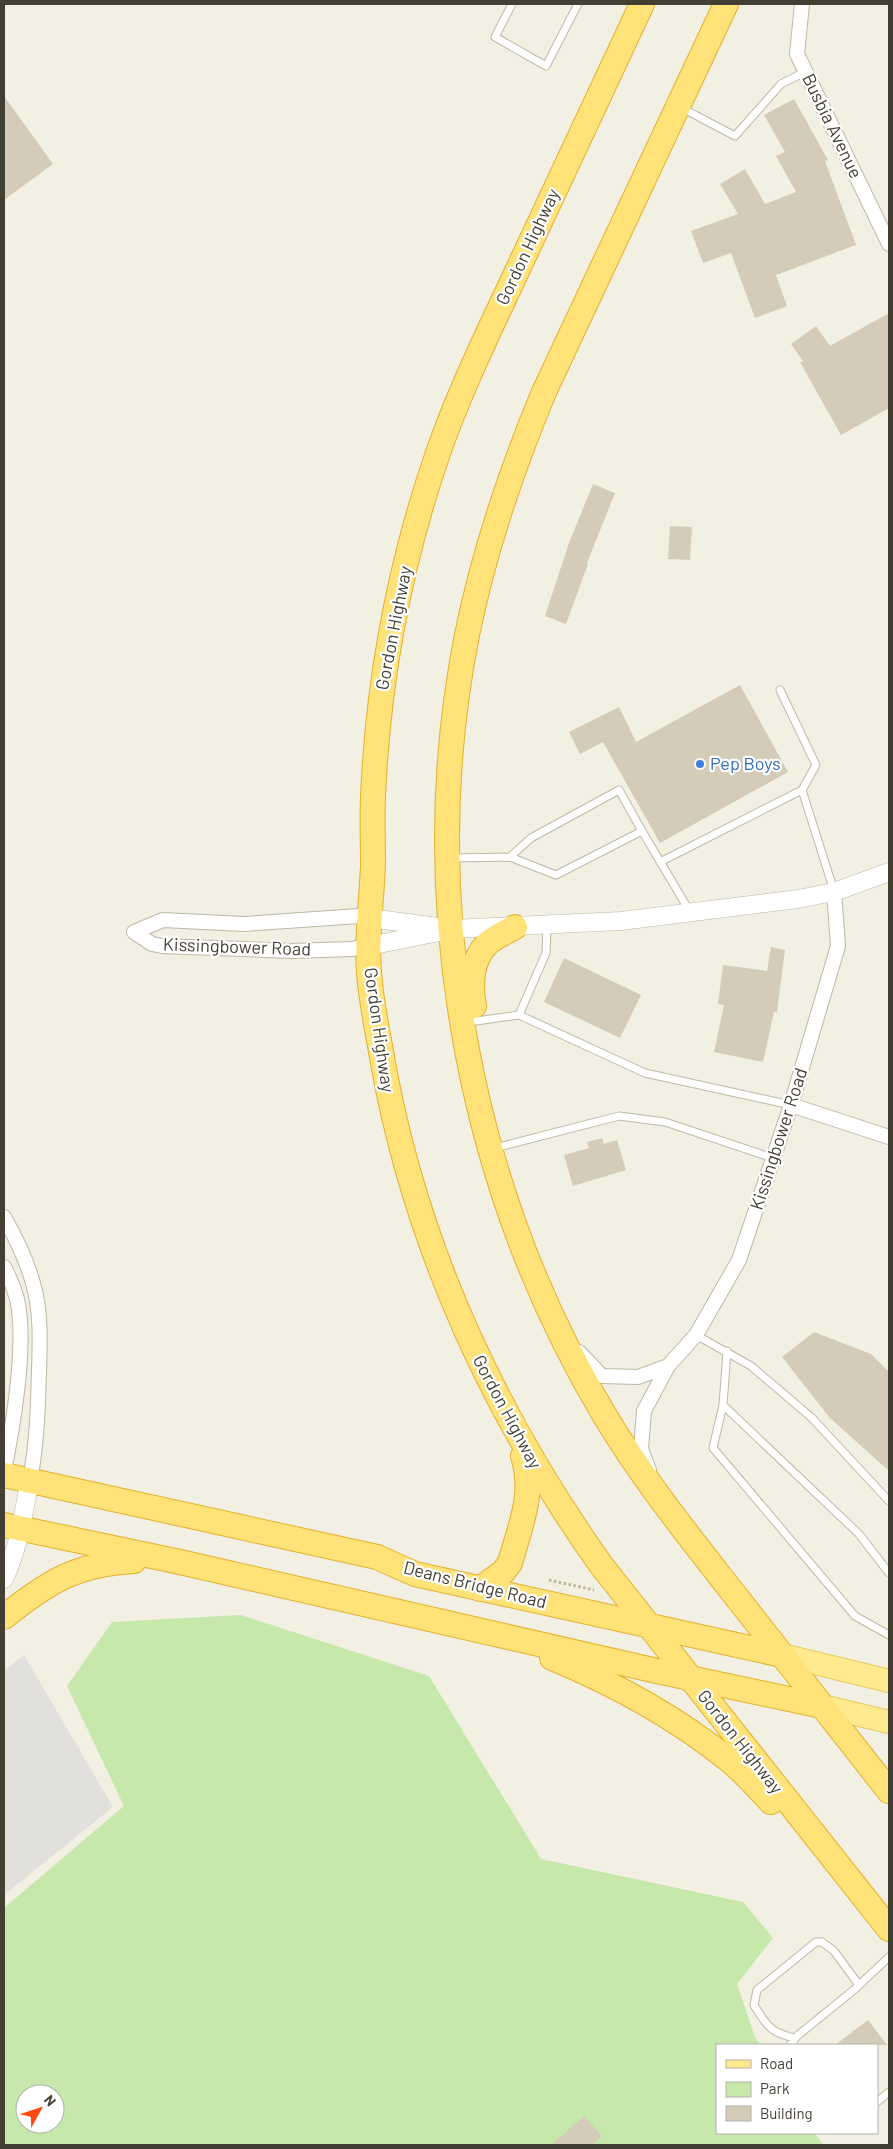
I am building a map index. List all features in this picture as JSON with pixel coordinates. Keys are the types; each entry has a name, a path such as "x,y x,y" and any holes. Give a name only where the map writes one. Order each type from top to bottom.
{"highway":[{"name":"Gordon Highway","path":"642,4 476,360 429,480 404,573 390,637 381,698 373,799 369,970 378,1036 390,1100 408,1170 434,1252 467,1336 514,1429 563,1511 601,1565 889,1929"},
{"path":"726,4 544,392 520,451 489,543 467,636 457,701 451,765 448,858 452,929 462,1024 474,1086 490,1149 509,1210 529,1263 559,1330 605,1416 658,1497 889,1791"},
{"path":"490,1149 482,1057 471,989 480,952 488,943 515,927"},
{"path":"480,1589 503,1572 510,1563 529,1494 528,1472 514,1429"},
{"name":"Deans Bridge Road","path":"4,1475 377,1557 415,1574 782,1655"},
{"path":"12,1527 238,1575 690,1678 822,1706"},
{"path":"4,1617 41,1588 62,1576 79,1570 100,1564 173,1561"},
{"path":"488,1632 619,1688 698,1738 732,1762 858,1890"}],"main road":[{"name":"Deans Bridge Road","path":"782,1655 889,1681"},
{"path":"822,1706 889,1722"}],"street":[{"name":"Busbia Avenue","path":"802,4 797,54 889,244"},
{"name":"Kissingbower Road","path":"452,929 352,949 292,951 162,946 152,944 134,932 163,920 244,924 359,916 452,929 621,921 834,892 889,872"},
{"name":"Kissingbower Road","path":"658,1497 641,1449 644,1411 668,1366 696,1335 739,1260 791,1105 838,946 834,892"},
{"path":"791,1105 889,1137"},
{"path":"4,1217 25,1261 34,1287 38,1314 38,1411 34,1460 30,1480 12,1527 12,1563 4,1579"},
{"path":"4,1267 17,1298 19,1326 14,1404 4,1471"},
{"name":"Kissingbower Road","path":"559,1330 602,1376 638,1377 668,1366"}],"lane":[{"path":"512,4 495,37 546,66 578,4"},
{"path":"678,106 735,136 782,84 805,72"},
{"path":"660,862 802,790 816,765 780,690"},
{"path":"510,857 531,838 619,790 690,912"},
{"path":"802,790 834,892"},
{"path":"448,858 510,857 556,875 642,831"},
{"path":"519,1015 546,953 547,925"},
{"path":"476,1021 519,1015 645,1073 791,1105"},
{"path":"490,1149 619,1116 665,1122 773,1158"},
{"path":"696,1335 751,1366 812,1418 889,1501"},
{"path":"727,1351 723,1405 713,1448 855,1616 889,1635"},
{"path":"723,1405 859,1534 889,1573"},
{"path":"794,2038 774,2032 754,2005 757,1990 816,1942 822,1942 834,1951 859,1985"},
{"path":"791,2044 794,2038 859,1985 889,1956"},
{"path":"878,2101 889,2092"}],"green space":[{"path":"241,1615 429,1676 541,1859 743,1902 773,1938 737,1984 755,2037 759,2044 716,2044 716,2134 816,2134 823,2145 4,2145 4,1908 124,1806 67,1686 112,1622"}],"shaded area":[{"path":"24,1655 113,1807 4,1895 4,1671"}],"building":[{"path":"4,96 53,164 4,200"},
{"path":"794,99 828,160 825,161 856,245 776,275 787,306 755,318 731,253 703,263 691,231 738,214 720,184 745,169 765,204 796,192 776,156 785,152 764,115"},
{"path":"889,313 889,408 841,435 800,362 803,361 791,344 816,326 830,346"},
{"path":"593,484 615,493 587,563 566,624 545,616 569,543"},
{"path":"670,526 692,527 690,560 668,559"},
{"name":"Pep Boys","path":"740,685 788,772 660,843 603,742 580,754 569,732 619,707 636,742"},
{"path":"771,947 785,950 777,1012 774,1012 763,1062 714,1052 724,1005 718,1004 723,965 767,971"},
{"path":"564,958 641,995 620,1038 544,1002"},
{"path":"602,1138 604,1144 617,1140 626,1170 573,1186 564,1155 589,1148 587,1142"},
{"path":"814,1332 871,1354 889,1372 889,1471 830,1418 782,1357"},
{"path":"868,2020 887,2045 878,2044 836,2044"},
{"path":"584,2116 602,2136 592,2145 551,2145"}],"place":[{"name":"Pep Boys","path":"700,764"}]}
